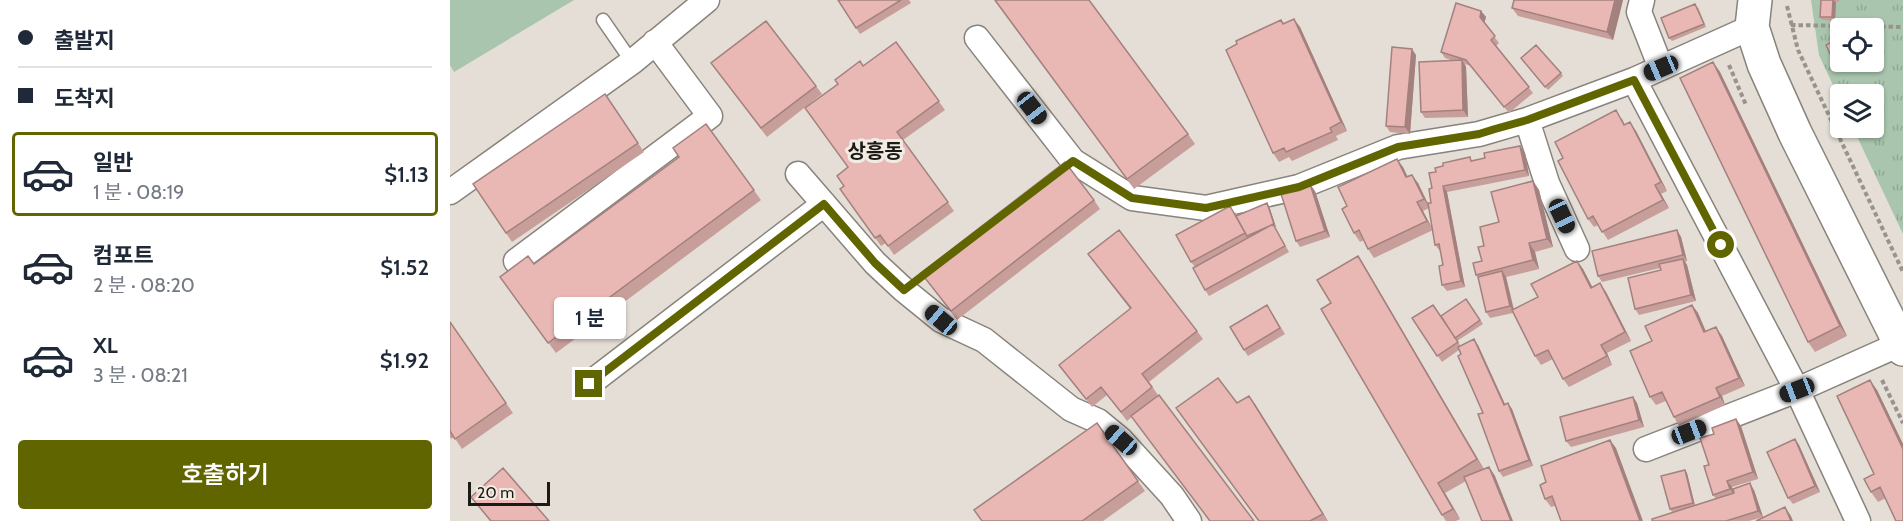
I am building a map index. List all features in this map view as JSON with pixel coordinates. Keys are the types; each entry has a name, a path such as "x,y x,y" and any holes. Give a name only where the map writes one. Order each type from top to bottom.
{"street":[{"path":"450,192 632,62 707,0"},
{"path":"1642,0 1640,12 1661,68"},
{"path":"978,38 1064,168 1132,198 1206,208 1299,187 1398,147 1479,134 1527,120 1661,68 1753,14 1764,64 1795,133 1902,346 1797,390 1646,448"},
{"path":"516,261 710,116 655,42"},
{"path":"1634,80 1797,390 1858,521"},
{"path":"1527,120 1547,183 1577,249"},
{"path":"798,174 875,263 914,283 941,320 984,340 1071,409 1098,421 1121,440 1172,496 1188,521"},
{"path":"589,384 824,204"}],"lane":[{"path":"603,20 632,62"}],"path":[{"path":"1787,0 1786,6 1798,50 1903,272"},
{"path":"1791,25 1903,27"}],"green space":[{"path":"450,0 574,0 454,72 450,65"},
{"path":"1811,0 1903,0 1903,234 1858,138 1884,138 1884,84 1833,84 1819,55"}],"building":[{"path":"838,0 901,0 856,28"},
{"path":"995,0 1089,0 1188,134 1127,179"},
{"path":"1514,0 1615,0 1607,32 1512,8"},
{"path":"1821,0 1833,0 1832,17 1820,17"},
{"path":"1456,3 1481,11 1480,17 1495,36 1491,40 1529,87 1504,107 1466,60 1441,52"},
{"path":"1695,4 1704,24 1669,38 1661,18"},
{"path":"1294,19 1341,122 1330,128 1332,132 1286,152 1284,148 1273,153 1226,50 1237,44 1236,41 1281,20 1283,24"},
{"path":"766,21 816,86 761,128 711,63"},
{"path":"896,42 939,101 897,132 948,202 888,246 880,235 875,238 840,189 844,186 837,176 848,167 805,108 838,84 835,80 860,61 863,66"},
{"path":"1536,45 1561,73 1545,87 1521,58"},
{"path":"1392,47 1412,49 1405,127 1386,126"},
{"path":"1462,60 1463,110 1421,112 1419,62"},
{"path":"1713,62 1840,326 1808,342 1680,78"},
{"path":"605,94 638,143 506,233 473,184"},
{"path":"1616,110 1624,125 1630,122 1661,182 1655,185 1663,200 1602,232 1593,216 1588,219 1558,161 1563,158 1555,142"},
{"path":"706,124 754,190 548,343 500,277 528,256 534,264 679,157 673,148"},
{"path":"1520,146 1525,170 1443,186 1461,281 1442,285 1439,266 1443,265 1439,244 1435,245 1428,203 1431,203 1429,189 1432,188 1429,173 1436,172 1435,168 1443,166 1443,163 1470,157 1471,161 1485,158 1484,153"},
{"path":"1397,159 1406,177 1412,175 1424,199 1417,202 1427,221 1368,249 1359,230 1354,233 1342,209 1347,206 1338,187"},
{"path":"1065,162 1094,200 951,311 921,273"},
{"path":"1533,181 1547,239 1529,243 1533,260 1476,275 1473,263 1482,261 1478,247 1484,246 1480,227 1499,222 1491,192"},
{"path":"1310,184 1325,231 1296,241 1281,194"},
{"path":"1267,203 1274,224 1247,236 1236,216"},
{"path":"1230,206 1245,233 1191,262 1176,235"},
{"path":"1273,224 1285,246 1205,290 1193,268"},
{"path":"1119,230 1197,331 1142,374 1152,387 1121,412 1101,387 1086,399 1059,365 1131,308 1088,254"},
{"path":"1677,230 1683,255 1598,276 1592,251"},
{"path":"1358,256 1477,459 1438,483 1453,509 1442,515 1321,309 1331,303 1317,280"},
{"path":"1683,259 1691,295 1635,309 1628,278 1661,270 1659,264"},
{"path":"1577,261 1591,288 1600,283 1625,332 1601,345 1607,356 1563,379 1548,350 1535,356 1512,310 1538,297 1531,284"},
{"path":"1502,271 1510,306 1486,312 1478,277"},
{"path":"1466,299 1480,320 1455,338 1441,316"},
{"path":"1267,305 1280,328 1244,350 1230,327"},
{"path":"1433,305 1458,342 1437,356 1412,318"},
{"path":"1692,305 1704,332 1716,327 1739,378 1716,388 1720,397 1674,417 1662,392 1650,397 1630,351 1652,341 1645,326"},
{"path":"450,322 506,403 455,439 450,431"},
{"path":"1474,339 1504,405 1508,403 1529,460 1499,471 1478,414 1483,413 1458,356 1461,354 1458,347"},
{"path":"1218,378 1237,403 1249,396 1323,514 1310,521 1259,521 1176,408"},
{"path":"1870,380 1903,449 1903,521 1896,521 1880,487 1871,492 1864,479 1874,474 1837,396"},
{"path":"1159,395 1254,521 1210,521 1131,416"},
{"path":"1633,397 1639,420 1566,441 1560,417"},
{"path":"1736,419 1753,472 1727,481 1730,489 1713,495 1704,466 1709,465 1700,438 1714,434 1712,428"},
{"path":"1097,423 1138,481 1082,521 982,521 974,510"},
{"path":"1795,439 1815,486 1788,498 1767,452"},
{"path":"1610,440 1640,521 1561,521 1552,496 1545,499 1540,485 1546,482 1541,466"},
{"path":"1489,467 1511,521 1482,521 1464,477"},
{"path":"503,468 549,521 491,521 471,497"},
{"path":"1685,470 1693,503 1670,509 1661,476"},
{"path":"1750,483 1758,511 1726,521 1652,521 1652,519 1734,493 1733,489"},
{"path":"1785,507 1791,521 1756,521"}],"district":[{"name":"상흥동","path":"875,151"}],"route":[{"path":"589,384 824,204 875,263 904,290 1073,161 1132,198 1206,208 1299,187 1398,147 1479,134 1527,120 1634,80 1721,245"}]}
